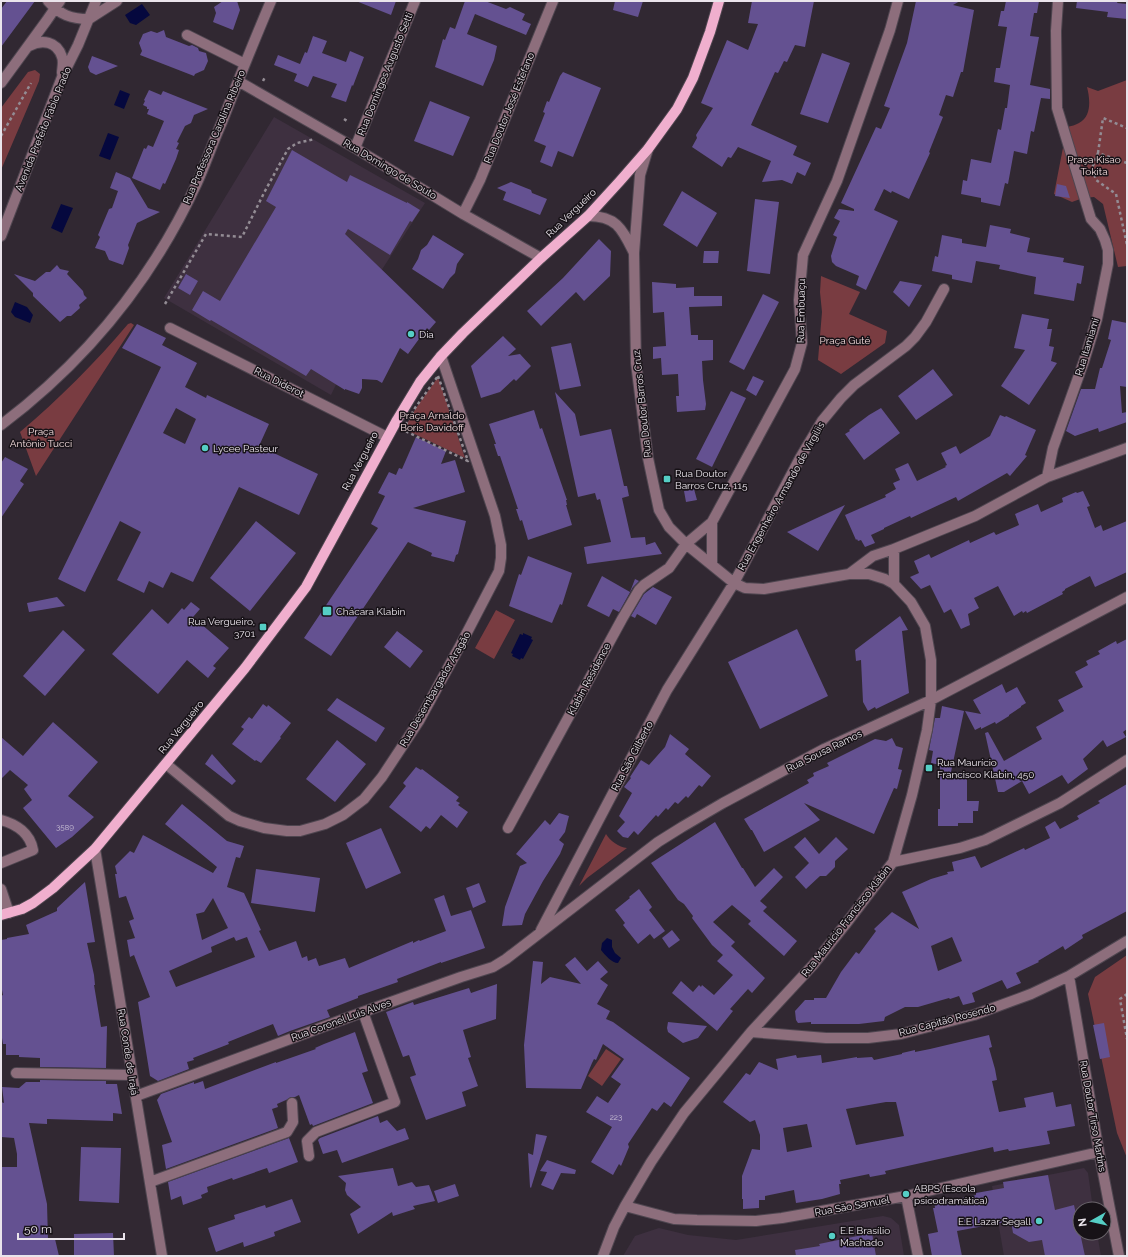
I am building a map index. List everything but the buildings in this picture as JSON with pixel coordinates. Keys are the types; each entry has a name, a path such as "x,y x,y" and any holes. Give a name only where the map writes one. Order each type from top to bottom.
{"main road":[{"name":"Rua Vergueiro","path":"5,914 22,909 53,888 95,849 245,668 306,587 387,437 420,382 463,332 588,216 620,182 648,148 677,108 693,78 710,32 719,1"}],"street":[{"path":"48,1 57,5 74,19 89,19 117,1"},
{"name":"Avenida Prefeito Fábio Prado","path":"1,236 62,77 78,45 96,1"},
{"name":"Rua Professora Carolina Ribeiro","path":"1,425 27,405 78,358 123,306 143,278 175,226 197,183 271,1"},
{"name":"Rua Domingos Augusto Setti","path":"355,148 415,1"},
{"name":"Rua Doutor José Estefano","path":"463,214 480,180 553,1"},
{"name":"Rua Embuaçu","path":"686,544 712,522 795,369 802,343 799,300 803,255 837,181 890,30 898,1"},
{"name":"Rua Itamiami","path":"1047,477 1053,448 1097,320 1108,264 1108,250 1105,240 1100,229 1091,219 1057,108 1056,30 1058,1"},
{"path":"1,83 57,5"},
{"path":"187,35 245,64"},
{"path":"29,46 37,42 46,41 56,47 63,58 62,77"},
{"name":"Rua Domingo de Souto","path":"238,81 355,148 463,214 541,258"},
{"name":"Rua Doutor Barros Cruz","path":"648,148 640,175 634,253 636,363 648,458 659,510 669,527 686,544 734,583"},
{"name":"Rua Doutor Barros Cruz","path":"588,216 607,218 616,223 624,232 634,253"},
{"name":"Rua Engenheiro Armando de Virgiliis","path":"734,583 800,458 822,420 854,385 906,346 914,338 926,322 944,289"},
{"name":"Rua Diderot","path":"170,328 387,437"},
{"name":"Rua Desembargador Aragão","path":"166,764 229,816 264,828 287,831 314,828 343,815 364,800 382,777 419,721 461,644 499,571 501,558 501,545 495,516 441,356"},
{"path":"734,583 745,588 764,589 849,574 873,556 975,516 1047,477 1127,448"},
{"name":"Rua Embuaçu","path":"712,522 712,565"},
{"name":"Klabin Residence","path":"508,828 639,590 669,568 686,544"},
{"path":"894,549 894,584"},
{"name":"Rua Maurício Francisco Klabin","path":"603,1256 614,1227 625,1206 684,1113 751,1032 813,965 892,862 912,795 927,730 931,700 931,660 924,626 911,602 894,584 876,576 849,574"},
{"name":"Rua São Gilberto","path":"540,934 667,690 734,583"},
{"name":"Rua Sousa Ramos","path":"540,934 658,842 682,827 824,749 931,700 1127,597"},
{"path":"892,862 960,848 985,840 1060,804 1127,760"},
{"path":"1,820 11,823 26,834 32,843 32,850 1,864"},
{"name":"Rua Conde de Irajá","path":"95,849 162,1256"},
{"path":"1,889 5,914"},
{"name":"Rua Coronel Luis Alves","path":"136,1096 363,1012 493,967 540,934"},
{"name":"Rua Capitão Rosendo","path":"751,1032 826,1038 868,1038 901,1034 974,1015 1031,994 1069,976 1127,940"},
{"name":"Rua Doutor Tirso Martins","path":"1069,976 1099,1152 1119,1256"},
{"path":"309,1156 307,1141 316,1132 396,1102 363,1012"},
{"path":"16,1073 132,1075"},
{"path":"150,1182 287,1132 294,1122 292,1103"},
{"name":"Rua São Samuel","path":"625,1206 674,1218 756,1221 822,1212 906,1196 1099,1152"},
{"path":"906,1196 918,1256"}],"path":[{"path":"263,81 265,77"},
{"path":"1,136 31,83"},
{"path":"1127,128 1103,118 1098,153 1092,168 1096,180 1116,194 1127,245"},
{"path":"165,304 206,234 242,237 288,149 297,143 318,138"},
{"path":"1098,153 1127,163"},
{"path":"438,376 468,461 403,430 414,408 438,376"},
{"path":"1127,994 1120,999 1127,1039"}],"shaded area":[{"path":"142,4 150,15 136,25 130,23 125,15"},
{"path":"120,90 130,94 124,109 114,105"},
{"path":"274,117 425,203 348,322 362,331 331,395 164,298"},
{"path":"108,133 119,137 110,160 99,156"},
{"path":"61,204 73,208 62,233 51,228"},
{"path":"15,302 27,307 33,315 30,323 15,317 11,312"},
{"path":"523,633 532,637 531,639 533,640 523,659 521,658 520,660 512,656 513,654 511,653 520,634 523,635"},
{"path":"607,938 612,940 612,947 615,953 621,958 618,963 611,960 601,950 602,943"},
{"name":"E.E Lazar Segall","path":"1084,1168 1088,1173 1092,1201 1072,1201 1072,1241 1098,1241 1101,1256 1004,1256 992,1186"},
{"name":"E.E Brasílio Machado","path":"883,1216 891,1218 899,1225 904,1256 623,1256 635,1236 659,1228 688,1235 736,1240"}],"green space":[{"path":"35,70 40,74 39,81 1,170 1,108 28,72"},
{"name":"Praça Kisao Tokita","path":"1127,80 1127,266 1118,267 1103,204 1094,197 1083,198 1072,202 1054,194 1067,127 1079,123 1088,112 1089,97 1087,87 1098,91"},
{"name":"Praça Guté","path":"821,276 860,292 849,314 887,331 885,343 841,374 818,360 822,312 820,292"},
{"name":"Praça Antônio Tucci","path":"131,323 134,325 36,476 20,432 49,407 103,353 128,324"},
{"name":"Praça Arnaldo Boris Davidoff","path":"438,377 465,458 404,429 416,408"},
{"path":"496,610 515,620 494,659 475,648"},
{"path":"606,834 615,843 627,848 587,878 579,886"},
{"path":"1127,955 1127,1158 1117,1133 1088,994 1095,977"},
{"path":"606,1049 621,1059 602,1086 588,1076"}],"place":[{"name":"Dia","path":"411,334"},
{"name":"Lycee Pasteur","path":"205,448"},
{"name":"Rua Doutor Barros Cruz, 115","path":"667,479"},
{"name":"Chácara Klabin","path":"327,611"},
{"name":"Rua Vergueiro, 3701","path":"263,627"},
{"name":"Rua Maurício Francisco Klabin, 450","path":"929,768"},
{"name":"ABPS (Escola psicodramática)","path":"906,1194"},
{"name":"E.E Lazar Segall","path":"1039,1221"},
{"name":"E.E Brasílio Machado","path":"832,1236"}]}
